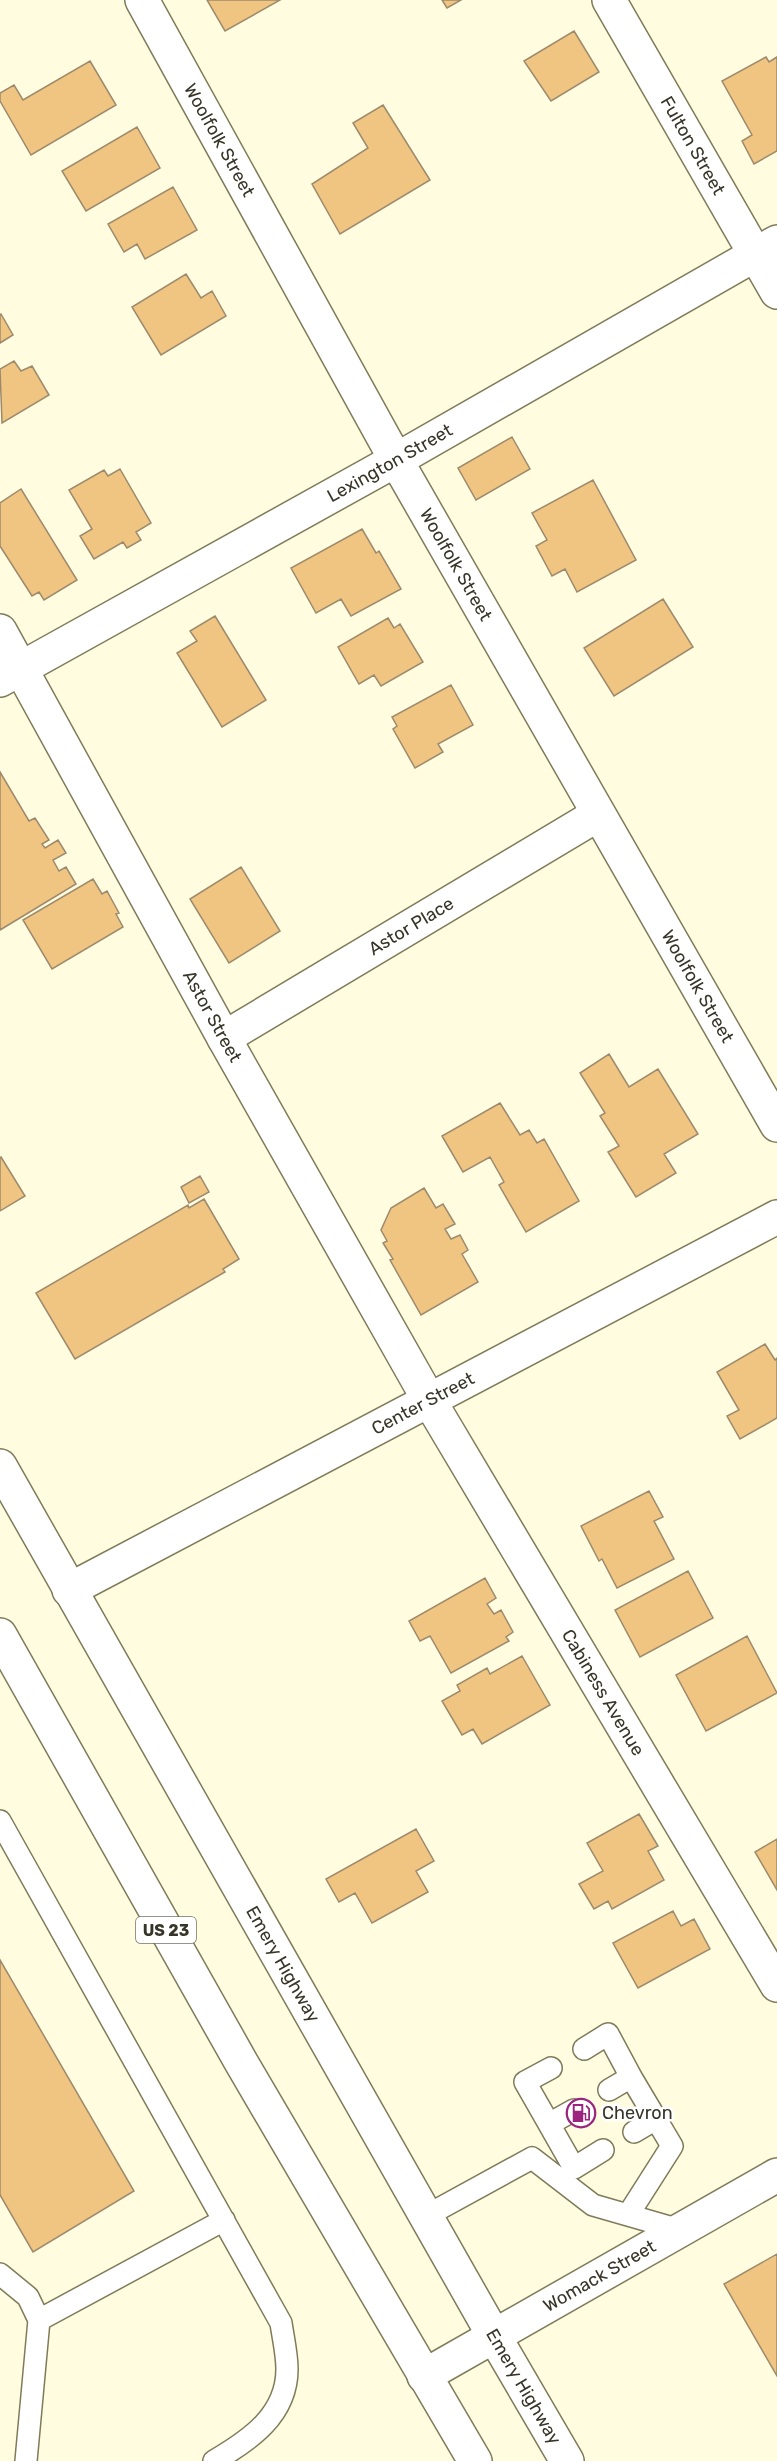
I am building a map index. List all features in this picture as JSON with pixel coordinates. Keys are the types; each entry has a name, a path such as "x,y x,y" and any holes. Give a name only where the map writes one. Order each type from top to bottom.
{"main road":[{"name":"Woolfolk Street","path":"142,0 396,460 777,1125"},
{"name":"Fulton Street","path":"609,0 766,249 777,292"},
{"name":"Lexington Street","path":"10,675 396,460 766,249"},
{"name":"Astor Street","path":"0,630 10,675 224,1038 429,1400"},
{"name":"Astor Place","path":"224,1038 597,814"},
{"name":"Center Street","path":"69,1590 777,1217"},
{"name":"Cabiness Avenue","path":"429,1400 777,1985"},
{"name":"Emery Highway","path":"0,1466 567,2461"},
{"name":"US 23","path":"0,1635 241,2062 475,2461"},
{"name":"Womack Street","path":"424,2376 777,2175"}],"lane":[{"path":"0,1821 281,2323 287,2369 282,2398 265,2426 241,2445 214,2461"},
{"path":"584,2049 608,2034 672,2146 628,2215"},
{"path":"551,2068 525,2082 574,2168 603,2150"},
{"path":"609,2090 631,2077"},
{"path":"426,2216 532,2158 574,2110"},
{"path":"634,2132 656,2119"},
{"path":"532,2158 593,2205 680,2230"},
{"path":"39,2320 224,2220"},
{"path":"0,2274 28,2296 39,2320 26,2461"}],"building":[{"path":"207,0 280,0 225,31"},
{"path":"442,0 461,0 447,8"},
{"path":"574,31 599,72 551,101 524,61"},
{"path":"766,57 769,62 777,57 777,151 754,164 742,141 752,135 722,81"},
{"path":"90,61 116,105 31,155 0,101 0,93 14,85 23,100"},
{"path":"383,105 430,180 340,234 312,184 368,148 353,123"},
{"path":"137,127 160,168 86,211 62,171"},
{"path":"173,187 197,230 145,259 137,244 124,252 108,224"},
{"path":"186,274 201,298 212,291 226,316 161,355 132,307"},
{"path":"0,315 13,335 0,343"},
{"path":"14,361 21,371 32,366 49,395 2,423 0,369"},
{"path":"512,437 530,469 476,500 458,468"},
{"path":"120,469 151,523 136,532 141,540 127,548 123,542 94,559 80,536 92,529 69,490 104,470 108,476"},
{"path":"593,480 636,560 577,592 565,569 552,576 536,546 547,540 532,513"},
{"path":"21,489 77,580 44,600 39,592 32,596 0,546 0,503"},
{"path":"362,529 376,553 379,551 401,589 351,616 341,599 316,613 291,568"},
{"path":"663,599 693,647 614,696 584,648"},
{"path":"215,616 266,700 222,727 177,653 197,641 190,631"},
{"path":"388,618 394,628 400,624 423,662 381,686 374,675 359,684 338,647"},
{"path":"451,685 473,725 438,744 443,752 415,768 393,729 397,726 392,717"},
{"path":"0,772 29,821 35,818 49,840 42,844 45,848 58,840 66,853 53,860 59,871 66,867 76,884 0,930"},
{"path":"241,867 280,931 229,963 190,899"},
{"path":"93,879 102,894 107,891 119,913 116,914 123,927 52,969 23,920"},
{"path":"609,1054 629,1087 658,1069 698,1134 664,1154 676,1173 636,1197 608,1152 619,1146 600,1116 605,1113 580,1073"},
{"path":"500,1103 520,1135 529,1130 537,1143 544,1139 579,1201 526,1232 499,1185 504,1182 490,1157 463,1172 442,1136"},
{"path":"0,1158 25,1196 0,1211"},
{"path":"200,1176 209,1192 189,1203 181,1187"},
{"path":"424,1188 436,1208 443,1204 455,1224 445,1229 451,1239 460,1235 468,1250 462,1254 478,1282 421,1315 390,1260 393,1259 383,1243 387,1241 381,1230 391,1208"},
{"path":"204,1199 239,1259 223,1269 225,1272 75,1359 36,1293 188,1205 189,1208"},
{"path":"765,1344 775,1360 777,1358 777,1418 740,1439 727,1416 739,1410 717,1372"},
{"path":"649,1491 663,1517 654,1521 674,1559 617,1588 602,1559 599,1561 581,1526"},
{"path":"688,1571 713,1618 640,1657 615,1610"},
{"path":"485,1578 496,1598 487,1604 494,1614 501,1610 513,1632 506,1637 509,1641 451,1673 430,1636 420,1641 409,1621"},
{"path":"747,1636 777,1693 706,1731 676,1675"},
{"path":"522,1656 550,1705 482,1744 473,1729 462,1735 442,1701 460,1691 457,1685 487,1668 490,1674"},
{"path":"639,1814 658,1846 648,1851 664,1880 612,1909 608,1901 594,1909 579,1884 603,1871 587,1843"},
{"path":"416,1829 434,1861 416,1871 428,1892 372,1923 355,1893 339,1902 326,1879"},
{"path":"777,1839 777,1890 755,1852"},
{"path":"673,1911 681,1926 694,1919 710,1949 638,1988 613,1943"},
{"path":"0,1960 134,2191 33,2252 0,2195"},
{"path":"777,2254 777,2376 724,2284"}],"place":[{"name":"Chevron","path":"581,2113"}]}
